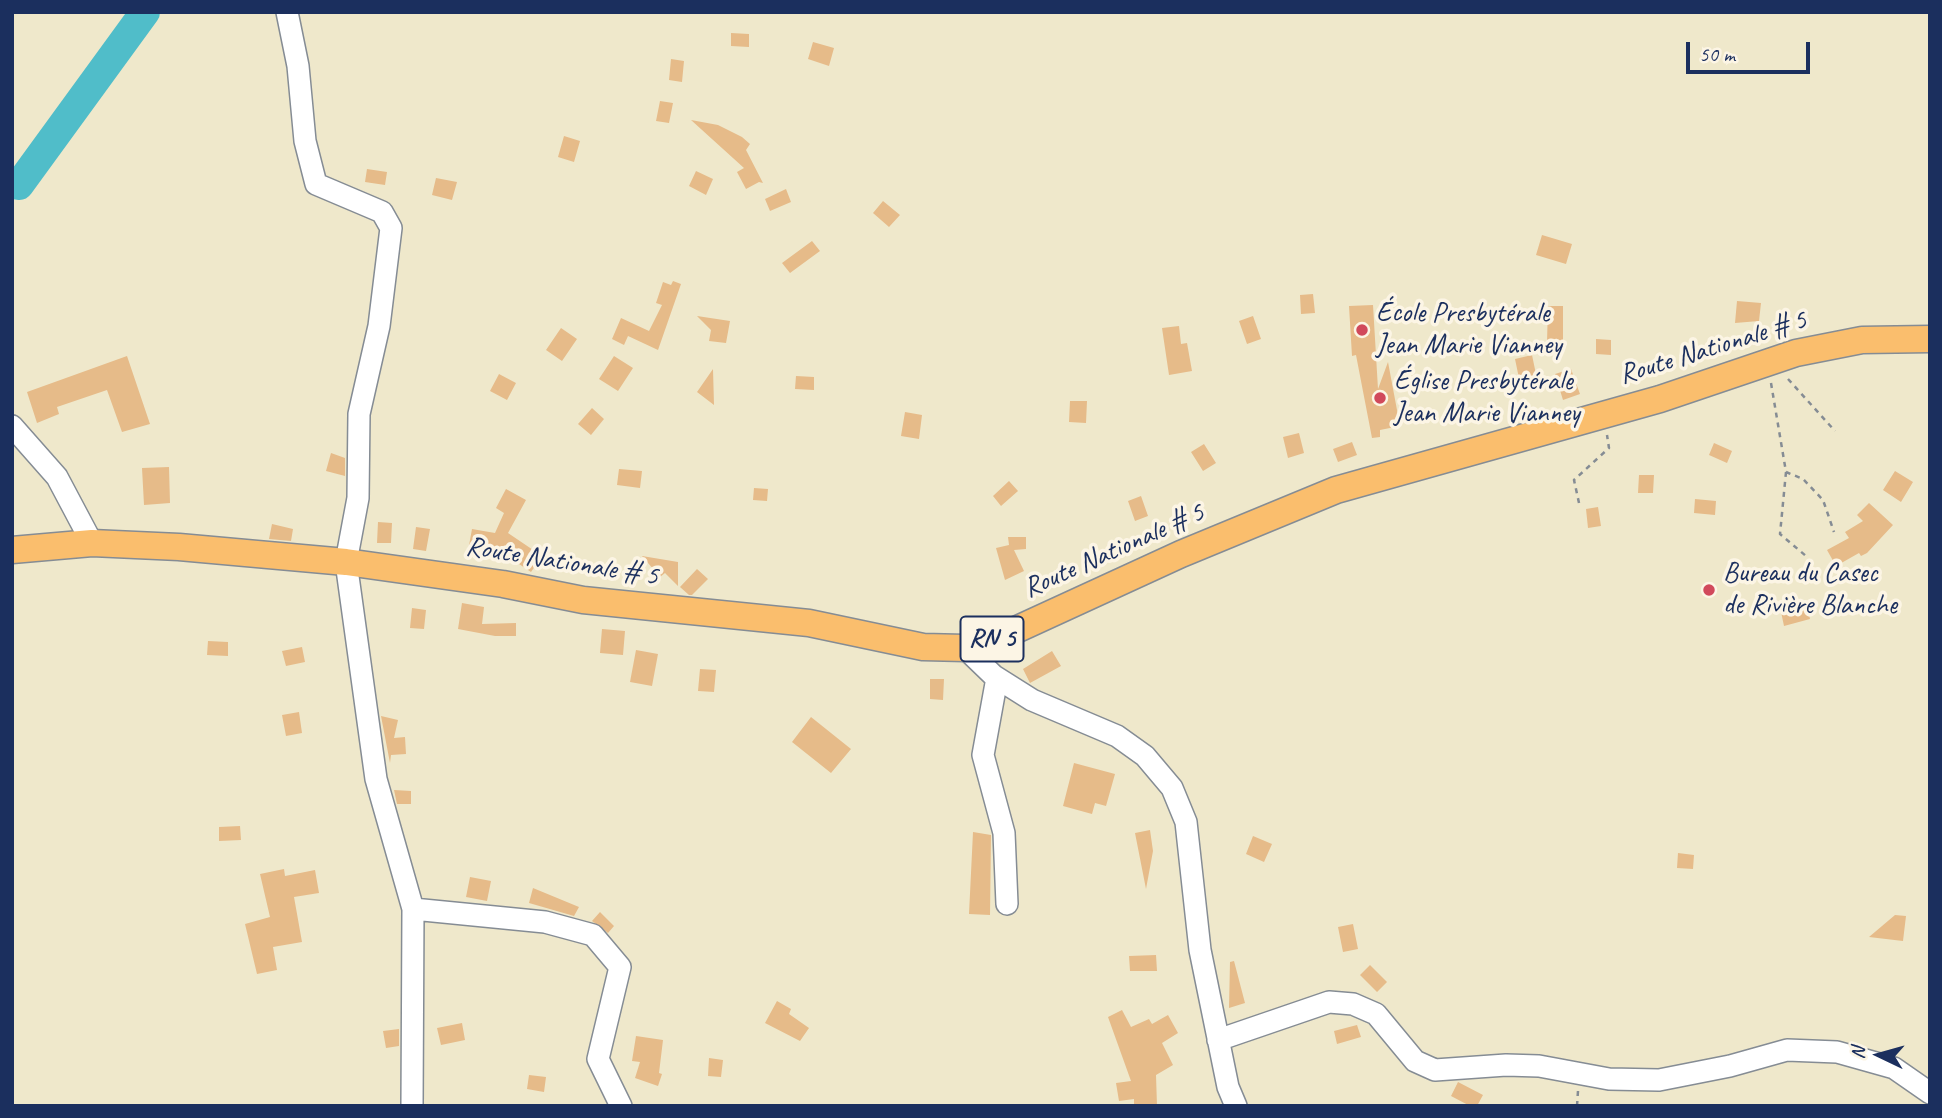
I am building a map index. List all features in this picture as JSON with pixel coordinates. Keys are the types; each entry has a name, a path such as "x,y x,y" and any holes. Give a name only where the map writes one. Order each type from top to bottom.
{"main road":[{"name":"Route Nationale # 5","path":"12,550 92,543 179,547 346,562 503,584 583,600 809,623 923,647 965,648 1009,633 1181,554 1336,490 1602,415 1770,362 1862,340 1930,340"}],"street":[{"path":"287,12 298,66 305,141 316,184 382,212 391,228 379,326 359,414 358,498 346,562 376,779 413,909 412,1106"},
{"path":"12,426 57,477 92,543"},
{"path":"965,648 997,678 1032,700 1117,736 1145,756 1171,788 1186,822 1200,950 1217,1040 1236,1106"},
{"path":"997,678 983,755 1004,833 1007,904"},
{"path":"413,909 545,922 593,935 620,967 598,1059 621,1106"},
{"path":"1217,1040 1329,1002 1353,1004 1376,1014 1415,1061 1435,1070 1539,1066 1609,1079 1658,1080 1730,1066 1787,1050 1837,1052 1894,1068 1930,1093"}],"path":[{"path":"1770,362 1836,431"},
{"path":"1770,362 1786,472 1780,534 1806,556"},
{"path":"1579,503 1574,480 1609,447 1602,415"},
{"path":"1786,472 1803,479 1823,500 1834,532"}],"building":[{"path":"731,33 749,34 749,47 731,46"},
{"path":"813,42 834,48 829,66 808,59"},
{"path":"671,59 684,61 682,82 669,80"},
{"path":"660,101 673,103 669,123 656,121"},
{"path":"691,120 718,125 750,144 746,150 763,183 759,182 746,189 737,172 744,168"},
{"path":"564,136 580,141 574,162 558,157"},
{"path":"367,169 387,172 385,185 365,182"},
{"path":"696,171 713,179 706,195 689,186"},
{"path":"436,178 457,182 452,200 432,195"},
{"path":"786,189 791,202 770,211 765,199"},
{"path":"883,201 900,215 889,227 873,213"},
{"path":"1542,235 1572,244 1566,264 1536,255"},
{"path":"812,241 820,251 790,273 782,263"},
{"path":"673,281 681,284 658,350 628,336 624,345 612,339 621,318 649,331 662,305 656,303 663,282 671,285"},
{"path":"1313,294 1315,313 1301,314 1300,295"},
{"path":"1737,301 1761,303 1759,321 1735,323"},
{"path":"1373,305 1378,389 1388,362 1400,426 1380,430 1380,437 1372,438 1356,355 1352,356 1349,306"},
{"path":"1548,306 1563,306 1563,342 1547,342"},
{"path":"697,316 730,321 726,343 709,341 711,330"},
{"path":"1253,316 1261,339 1247,344 1239,321"},
{"path":"1179,326 1181,344 1187,343 1192,371 1169,375 1162,328"},
{"path":"561,328 577,339 562,361 546,350"},
{"path":"1596,339 1611,340 1611,355 1596,354"},
{"path":"1532,355 1537,379 1520,383 1515,359"},
{"path":"127,356 150,424 122,432 107,390 57,407 59,414 37,423 27,392"},
{"path":"614,356 633,368 618,391 599,379"},
{"path":"713,369 714,405 697,392"},
{"path":"1571,369 1580,394 1563,400 1555,374"},
{"path":"499,374 516,383 507,400 490,391"},
{"path":"796,376 814,377 814,390 795,389"},
{"path":"1070,401 1087,401 1086,423 1069,422"},
{"path":"592,408 604,419 591,435 578,424"},
{"path":"905,412 922,415 919,439 901,436"},
{"path":"1299,433 1304,453 1288,458 1283,437"},
{"path":"1352,442 1357,455 1338,462 1333,449"},
{"path":"1714,443 1732,451 1727,463 1709,455"},
{"path":"1204,444 1216,463 1203,471 1191,452"},
{"path":"331,453 345,458 345,476 326,471"},
{"path":"169,467 170,503 144,505 142,468"},
{"path":"619,469 642,471 640,488 617,485"},
{"path":"1895,471 1913,482 1901,502 1883,490"},
{"path":"1639,475 1654,475 1653,493 1638,493"},
{"path":"1009,481 1018,491 1001,506 993,496"},
{"path":"754,488 768,489 767,501 753,500"},
{"path":"506,489 526,500 508,533 542,556 531,572 501,552 498,559 468,551 472,529 495,533 504,513 496,508"},
{"path":"1141,496 1148,516 1135,521 1128,501"},
{"path":"1695,499 1716,501 1715,515 1694,513"},
{"path":"1869,503 1893,525 1867,553 1861,556 1859,553 1836,566 1827,550 1849,538 1845,532 1863,521 1857,515"},
{"path":"1598,507 1601,526 1588,528 1586,509"},
{"path":"378,522 392,523 391,543 377,543"},
{"path":"272,524 293,529 291,541 269,539"},
{"path":"416,527 430,529 426,551 413,549"},
{"path":"1008,537 1026,537 1026,549 1014,550 1024,571 1005,580 996,548 1009,545"},
{"path":"642,556 678,562 678,586 665,573 660,577"},
{"path":"697,569 708,579 689,595 680,587"},
{"path":"1806,601 1810,619 1784,626 1780,607"},
{"path":"462,603 484,607 482,624 516,623 516,636 495,636 458,629"},
{"path":"412,608 426,610 424,629 410,628"},
{"path":"602,629 625,631 623,655 600,653"},
{"path":"208,641 228,642 228,656 207,655"},
{"path":"302,647 305,662 286,666 282,651"},
{"path":"636,650 658,654 652,686 630,682"},
{"path":"1052,651 1061,666 1030,683 1023,669"},
{"path":"700,669 716,670 714,692 698,691"},
{"path":"930,679 944,679 943,700 930,699"},
{"path":"299,712 302,733 286,736 282,715"},
{"path":"381,716 398,720 394,738 405,737 406,754 391,755 390,763"},
{"path":"811,717 851,749 831,773 792,742"},
{"path":"1074,763 1115,774 1106,806 1095,803 1092,814 1063,806"},
{"path":"394,790 411,791 411,804 397,804"},
{"path":"240,826 241,840 219,841 219,827"},
{"path":"1150,830 1153,851 1146,889 1135,833"},
{"path":"973,832 991,835 990,915 969,914"},
{"path":"1253,836 1272,844 1264,862 1246,854"},
{"path":"1678,853 1694,855 1693,869 1677,868"},
{"path":"284,869 285,876 315,870 319,893 294,897 302,942 273,947 277,970 257,974 245,924 270,917 260,874"},
{"path":"470,877 491,881 487,901 466,897"},
{"path":"533,888 579,907 574,916 529,903"},
{"path":"600,912 614,926 608,933 592,921"},
{"path":"1895,915 1906,916 1903,941 1869,937"},
{"path":"1353,924 1358,949 1343,952 1338,927"},
{"path":"1156,955 1157,971 1130,971 1129,956"},
{"path":"1234,961 1245,1003 1229,1008 1230,962"},
{"path":"1370,965 1387,982 1377,992 1360,975"},
{"path":"777,1001 791,1009 789,1014 809,1028 800,1041 765,1023"},
{"path":"1122,1010 1131,1027 1149,1019 1152,1024 1168,1015 1178,1033 1162,1043 1173,1065 1156,1075 1157,1106 1134,1106 1134,1099 1119,1101 1116,1083 1131,1081 1108,1017"},
{"path":"462,1023 465,1040 441,1045 437,1028"},
{"path":"1357,1025 1361,1037 1337,1044 1334,1031"},
{"path":"399,1029 399,1046 386,1048 383,1031"},
{"path":"636,1036 663,1040 659,1073 662,1074 658,1086 635,1078 640,1062 632,1061"},
{"path":"709,1058 723,1060 721,1077 708,1076"},
{"path":"529,1075 546,1077 544,1092 527,1089"},
{"path":"1458,1082 1483,1095 1477,1106 1470,1106 1451,1096"}],"waterway":[{"path":"12,184 19,185 145,12"}],"place":[{"name":"École Presbytérale Jean Marie Vianney","path":"1362,330"},
{"name":"Église Presbytérale Jean Marie Vianney","path":"1380,398"},
{"name":"Bureau du Casec de Rivière Blanche","path":"1709,590"}]}
